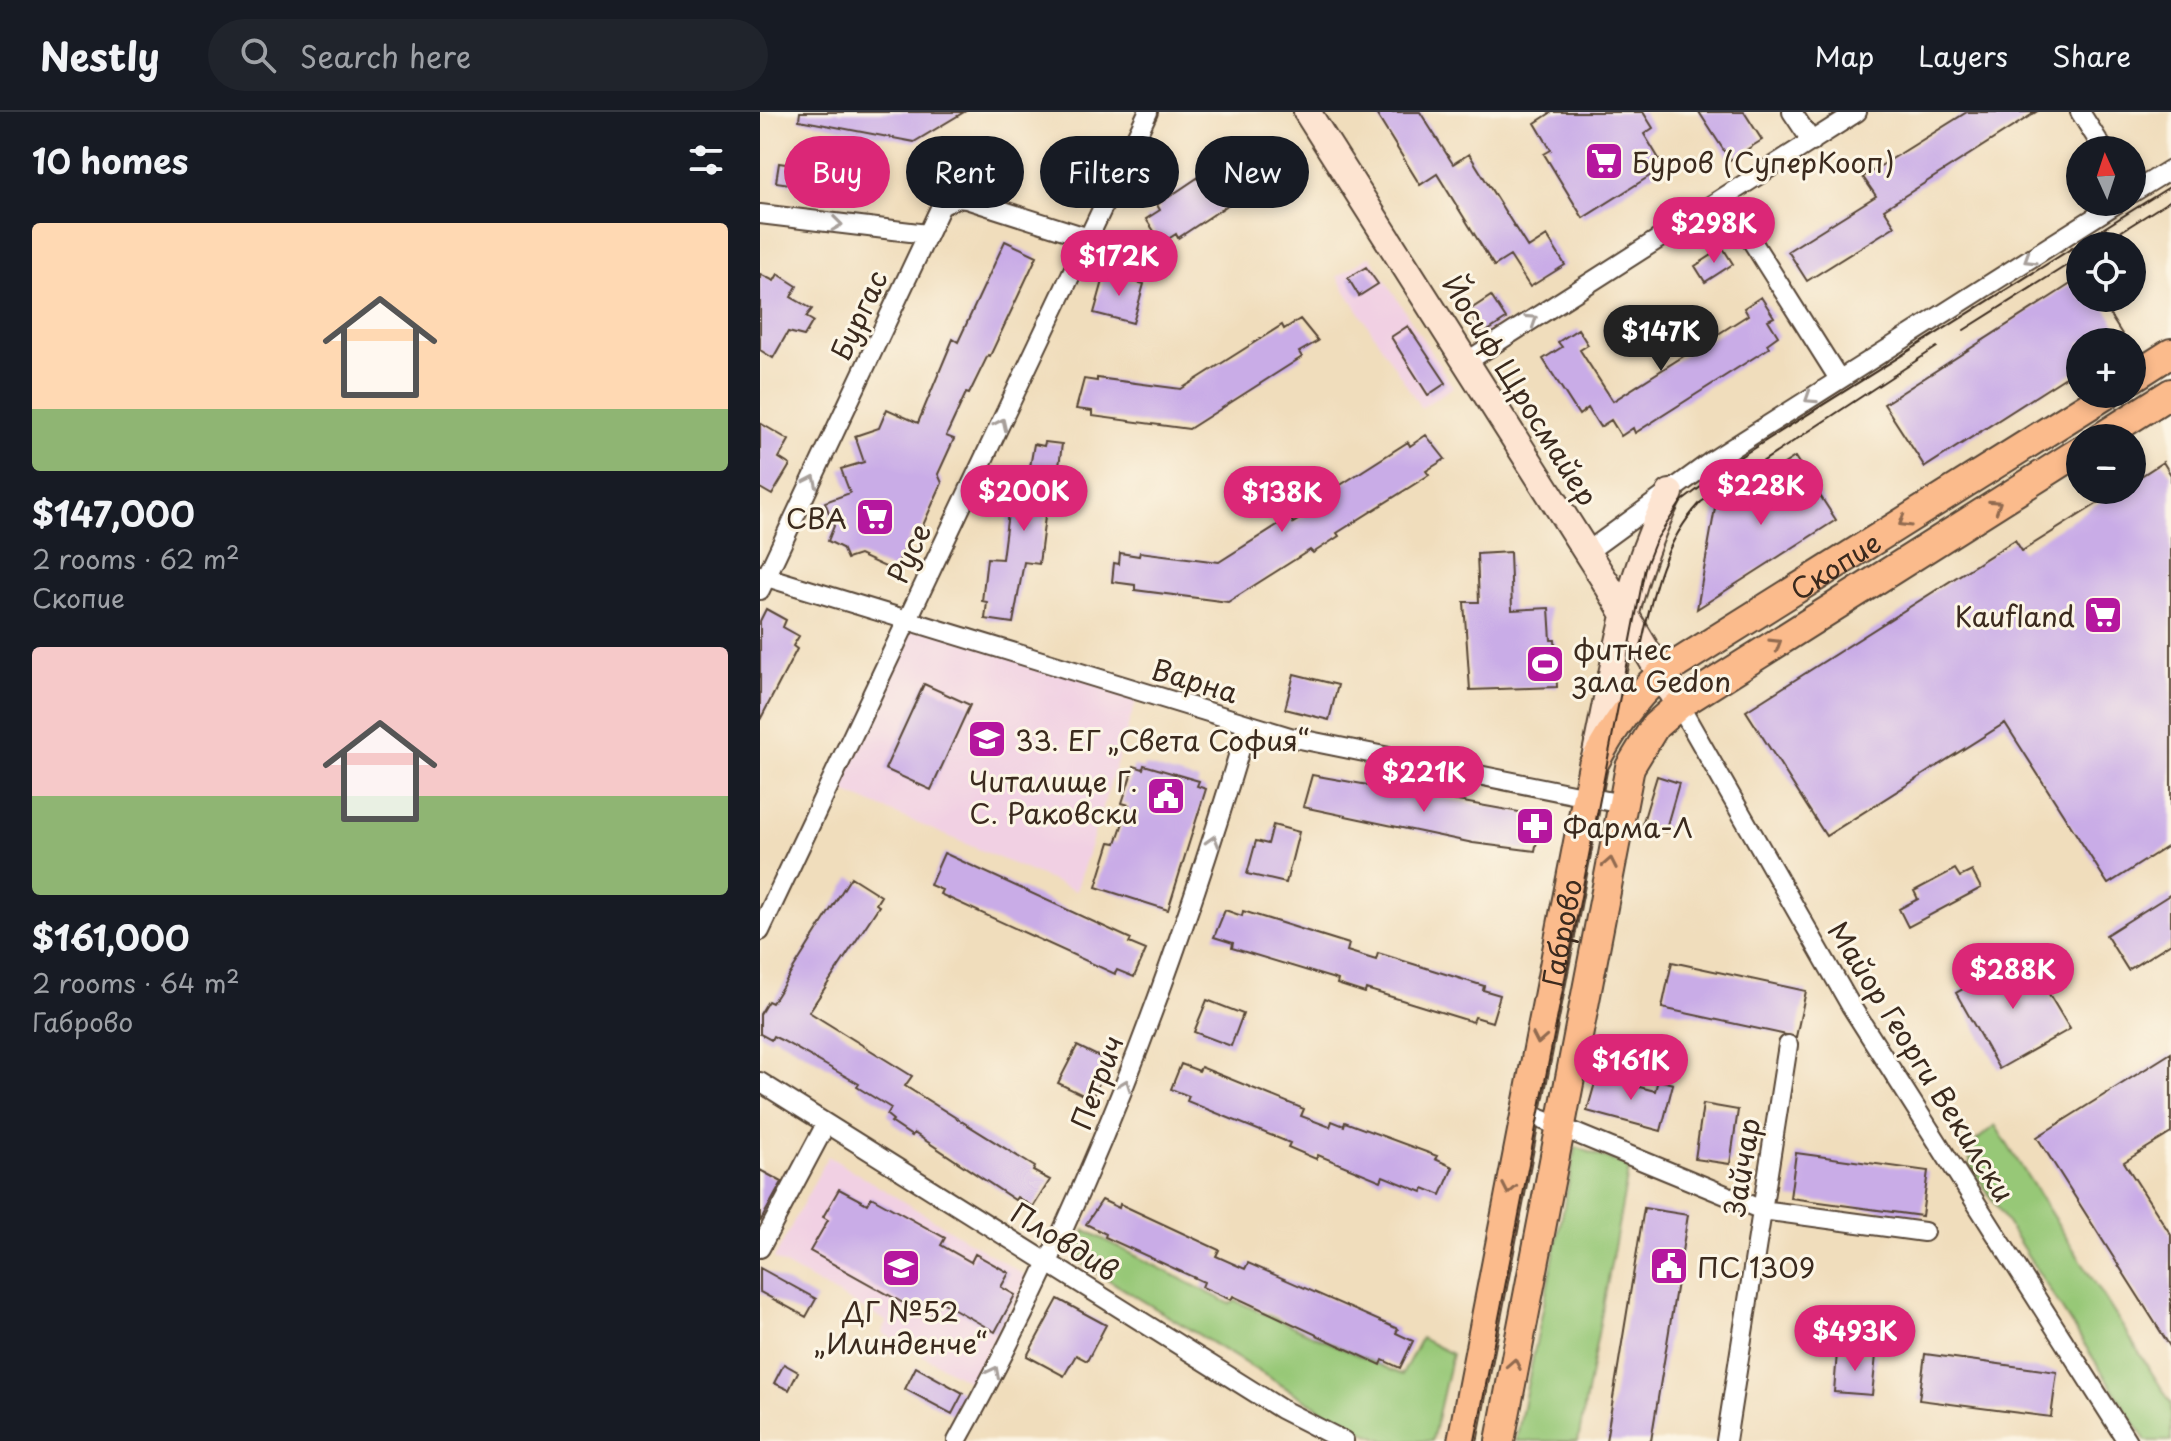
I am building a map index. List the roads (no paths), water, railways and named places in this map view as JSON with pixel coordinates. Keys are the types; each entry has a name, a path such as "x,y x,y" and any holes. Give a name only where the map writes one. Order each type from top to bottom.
{"main road":[{"path":"2146,369 2171,353"},
{"path":"2122,424 2171,393"},
{"name":"Скопие","path":"1593,765 1619,720 1653,673 2084,408"},
{"name":"Скопие","path":"1630,767 1655,726 1679,705 2066,460"},
{"name":"Габрово","path":"1462,1441 1593,765"},
{"name":"Габрово","path":"1500,1441 1630,767"}],"street":[{"name":"Русе","path":"760,931 1148,112"},
{"name":"Йосиф Щросмайер","path":"1307,112 1587,552 1625,614 1653,673 1679,705"},
{"path":"1792,112 1812,142"},
{"path":"1466,362 1857,112"},
{"path":"2080,112 2095,136"},
{"path":"2146,185 2171,169"},
{"path":"1724,197 1839,379"},
{"name":"Бургас","path":"762,581 941,206 956,198 1089,238"},
{"path":"760,214 927,234"},
{"path":"1587,552 1713,460 2097,216"},
{"name":"Габрово","path":"1593,765 1625,614 1644,546 1670,493"},
{"name":"Варна","path":"762,581 907,621 1247,726 1622,804"},
{"name":"Габрово","path":"1630,767 1653,673"},
{"name":"Майор Георги Векилски","path":"1679,705 1851,1006 2127,1441"},
{"name":"Петрич","path":"957,1441 1049,1263 1097,1158 1203,876 1247,726"},
{"name":"Зайчар","path":"1726,1441 1788,1045"},
{"name":"Пловдив","path":"760,1082 1281,1409 1344,1441"},
{"path":"1524,1112 1762,1210 1924,1232"},
{"path":"760,1248 826,1124"}],"tram line":[{"path":"1475,1441 1645,568 1656,540 1681,502 1740,457 2171,186"},
{"path":"2120,232 2171,200"},
{"path":"1964,330 2066,266"},
{"path":"1640,652 1654,591 1667,554 1687,518 1701,502 1937,347"}],"place":[{"name":"Буров (СуперКооп)","path":"1604,161"},
{"name":"CBA","path":"875,517"},
{"name":"Kaufland","path":"2103,615"},
{"name":"фитнес зала Gedon","path":"1545,664"},
{"name":"33. ЕГ „Света София“","path":"987,739"},
{"name":"Читалище Г. С. Раковски","path":"1166,796"},
{"name":"Фарма-Л","path":"1535,826"},
{"name":"ПС 1309","path":"1669,1266"},
{"name":"ДГ №52 „Илинденче“","path":"901,1268"}]}
